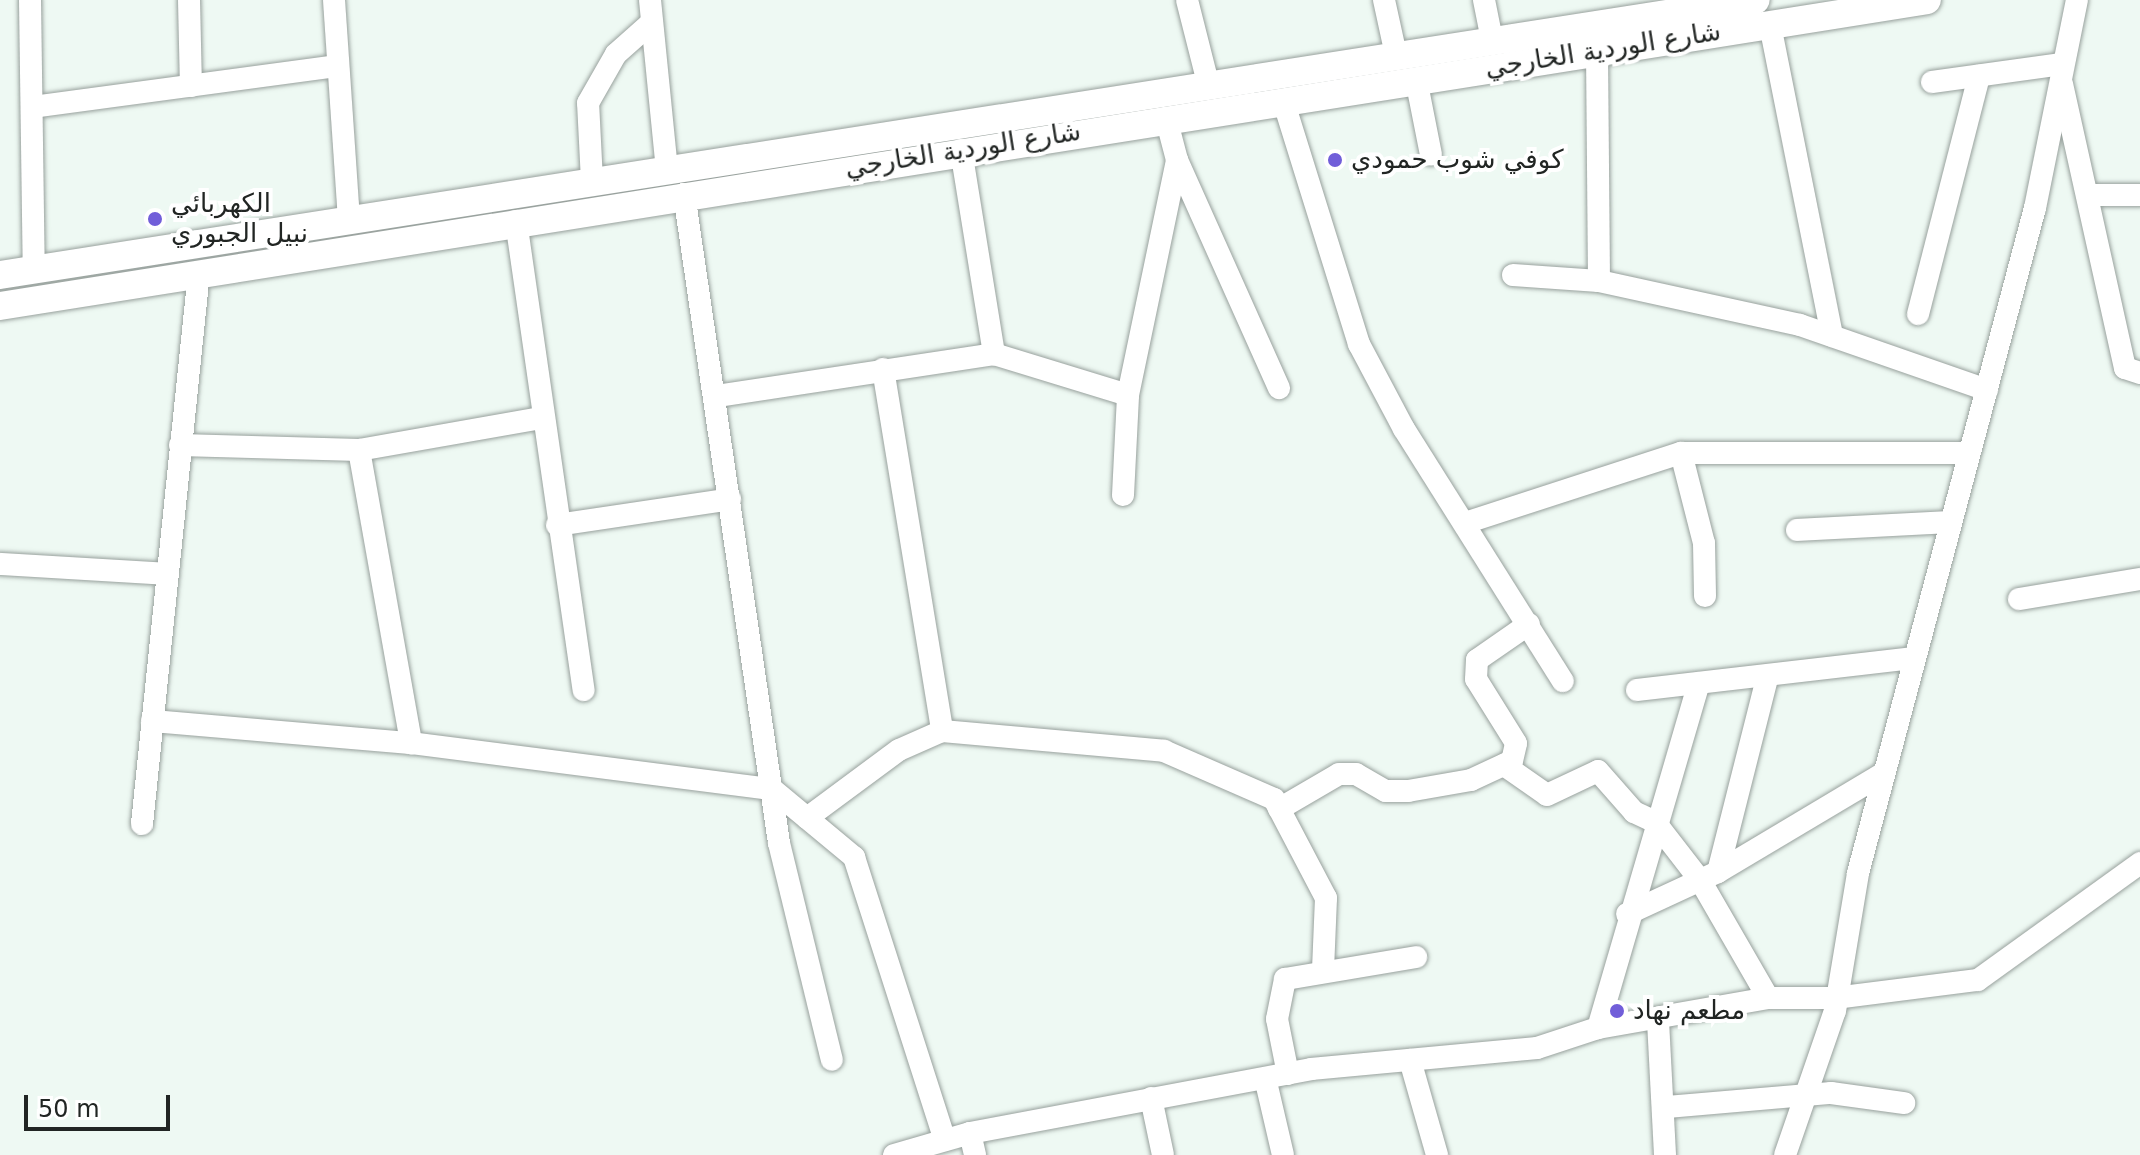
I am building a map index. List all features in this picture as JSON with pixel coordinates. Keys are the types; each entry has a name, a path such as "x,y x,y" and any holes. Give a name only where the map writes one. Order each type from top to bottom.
{"main road":[{"name":"شارع الوردية الخارجي","path":"0,275 667,169 736,172 850,154 1208,83 1492,40 1623,10 1756,0"},
{"name":"شارع الوردية الخارجي","path":"850,154 961,150 1927,0"},
{"name":"شارع الوردية الخارجي","path":"0,306 684,194 736,172"}],"street":[{"path":"30,0 34,271"},
{"path":"189,0 191,86"},
{"path":"334,0 336,66 349,220"},
{"path":"650,0 667,169"},
{"path":"1187,0 1208,83"},
{"path":"1384,0 1396,55"},
{"path":"1484,0 1492,40"},
{"path":"1785,1155 1835,998 1884,773 2035,208 2077,0"},
{"path":"592,181 588,103 616,54 651,23"},
{"path":"1770,25 1832,336"},
{"path":"1597,51 1599,281"},
{"path":"33,107 336,66"},
{"path":"1932,82 2061,69"},
{"path":"2061,69 2091,195 2125,368 2140,373"},
{"path":"1918,314 1979,76"},
{"path":"1416,79 1431,155"},
{"path":"1283,100 1359,344 1563,681"},
{"path":"1166,118 1177,160 1279,388"},
{"path":"961,150 994,354"},
{"path":"1123,495 1128,395 1177,160"},
{"path":"684,194 717,396 772,789 832,1060"},
{"path":"2091,195 2140,195"},
{"path":"516,221 540,418 584,690"},
{"path":"142,824 199,272"},
{"path":"1513,275 1599,281 1832,336 1987,390"},
{"path":"717,396 994,354 1128,395"},
{"path":"883,369 942,731"},
{"path":"180,445 359,450 540,418"},
{"path":"359,450 411,743"},
{"path":"1465,523 1681,453 1968,453"},
{"path":"1681,453 1704,543 1705,596"},
{"path":"557,525 730,499"},
{"path":"1797,530 1949,522"},
{"path":"0,564 167,574"},
{"path":"2019,599 2140,579"},
{"path":"1279,809 1339,774 1356,774 1386,791 1408,791 1471,780 1512,761 1516,743 1476,679 1477,660 1529,624"},
{"path":"1637,690 1914,658"},
{"path":"1709,876 1768,675"},
{"path":"1598,1028 1627,914 1699,683"},
{"path":"152,721 411,743 772,789 854,857 945,1140"},
{"path":"807,818 899,750 942,731 1164,751 1274,799 1326,898 1323,970"},
{"path":"1504,765 1547,795 1598,771 1634,812 1655,822 1709,876 1768,998"},
{"path":"1627,914 1709,876 1884,773"},
{"path":"894,1155 945,1140 972,1144 1151,1098 1266,1082 1288,1074 1537,1048 1598,1028 1658,1021 1768,998 1835,998 1978,980 2140,863"},
{"path":"1288,1074 1278,994 1285,979 1323,970 1416,957"},
{"path":"1658,1021 1667,1107 1665,1155"},
{"path":"1410,1060 1437,1155"},
{"path":"1266,1082 1283,1155"},
{"path":"1667,1107 1831,1093 1904,1103"},
{"path":"1151,1098 1163,1155"}],"place":[{"name":"كوفي شوب حمودي","path":"1335,160"},
{"name":"الكهربائي نبيل الجبوري","path":"155,219"},
{"name":"مطعم نهاد","path":"1617,1011"}]}
